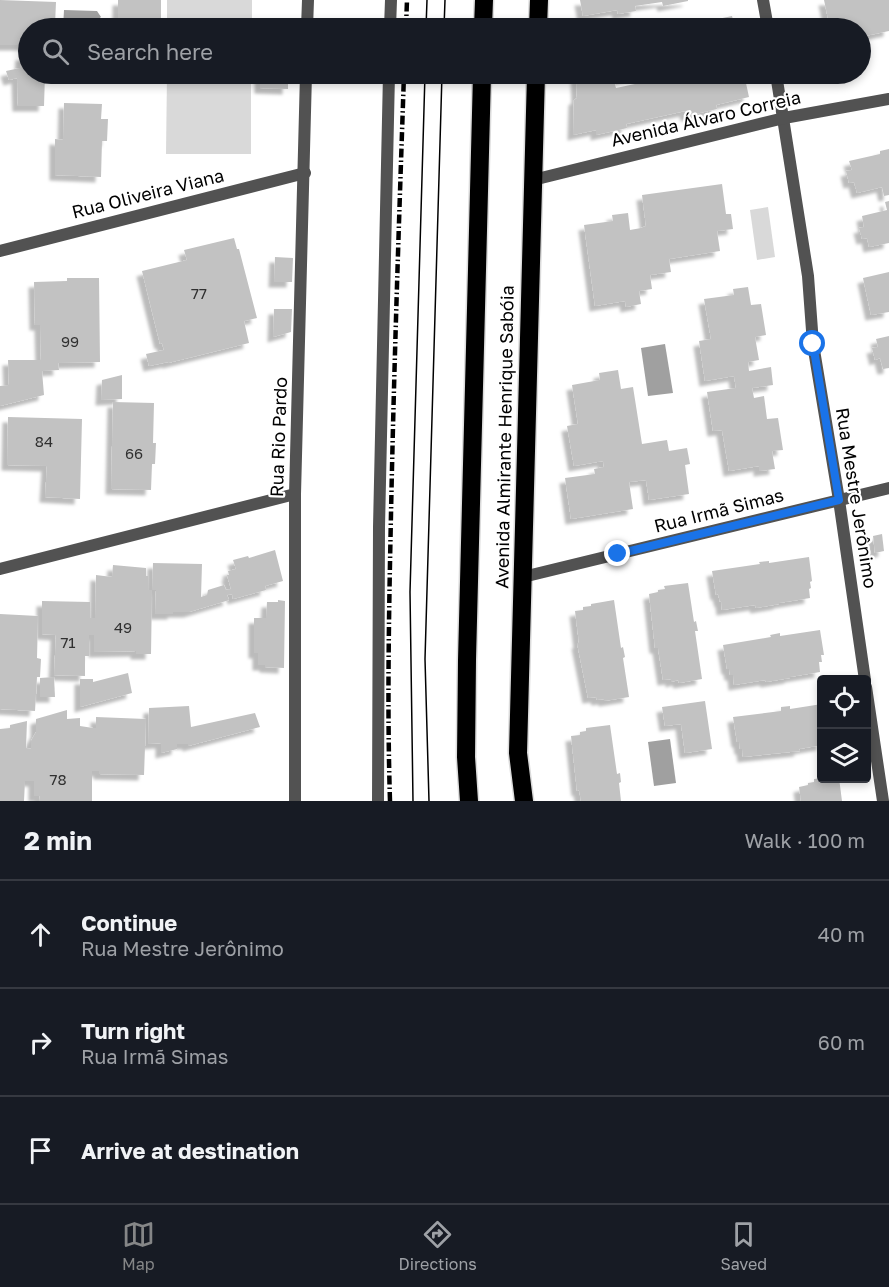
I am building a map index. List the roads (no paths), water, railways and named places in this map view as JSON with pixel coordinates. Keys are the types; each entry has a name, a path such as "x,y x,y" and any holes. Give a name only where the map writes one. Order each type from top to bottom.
{"highway":[{"path":"483,18 484,0"},
{"path":"538,18 539,0"},
{"name":"Avenida Almirante Henrique Sabóia","path":"469,801 466,757 467,660 482,84"},
{"name":"Avenida Almirante Henrique Sabóia","path":"524,801 518,753 536,84"}],"street":[{"path":"307,18 308,0"},
{"path":"390,18 391,0"},
{"path":"763,0 766,18"},
{"name":"Rua Rio Pardo","path":"295,801 295,494 306,84"},
{"path":"378,801 380,527 389,84"},
{"name":"Rua Mestre Jerônimo","path":"778,84 808,276 813,344 865,675"},
{"name":"Avenida Álvaro Correia","path":"532,180 784,118 889,99"},
{"name":"Rua Oliveira Viana","path":"0,251 305,173"},
{"name":"Rua Irmã Simas","path":"523,577 889,488"},
{"path":"0,569 295,494"},
{"path":"871,716 883,801"}],"tram line":[{"path":"426,18 427,0"},
{"path":"444,18 445,0"},
{"path":"413,801 410,592 425,84"},
{"path":"429,801 425,659 442,84"}],"railway":[{"path":"406,18 407,0"},
{"path":"390,801 388,694 390,550 404,84"}]}
